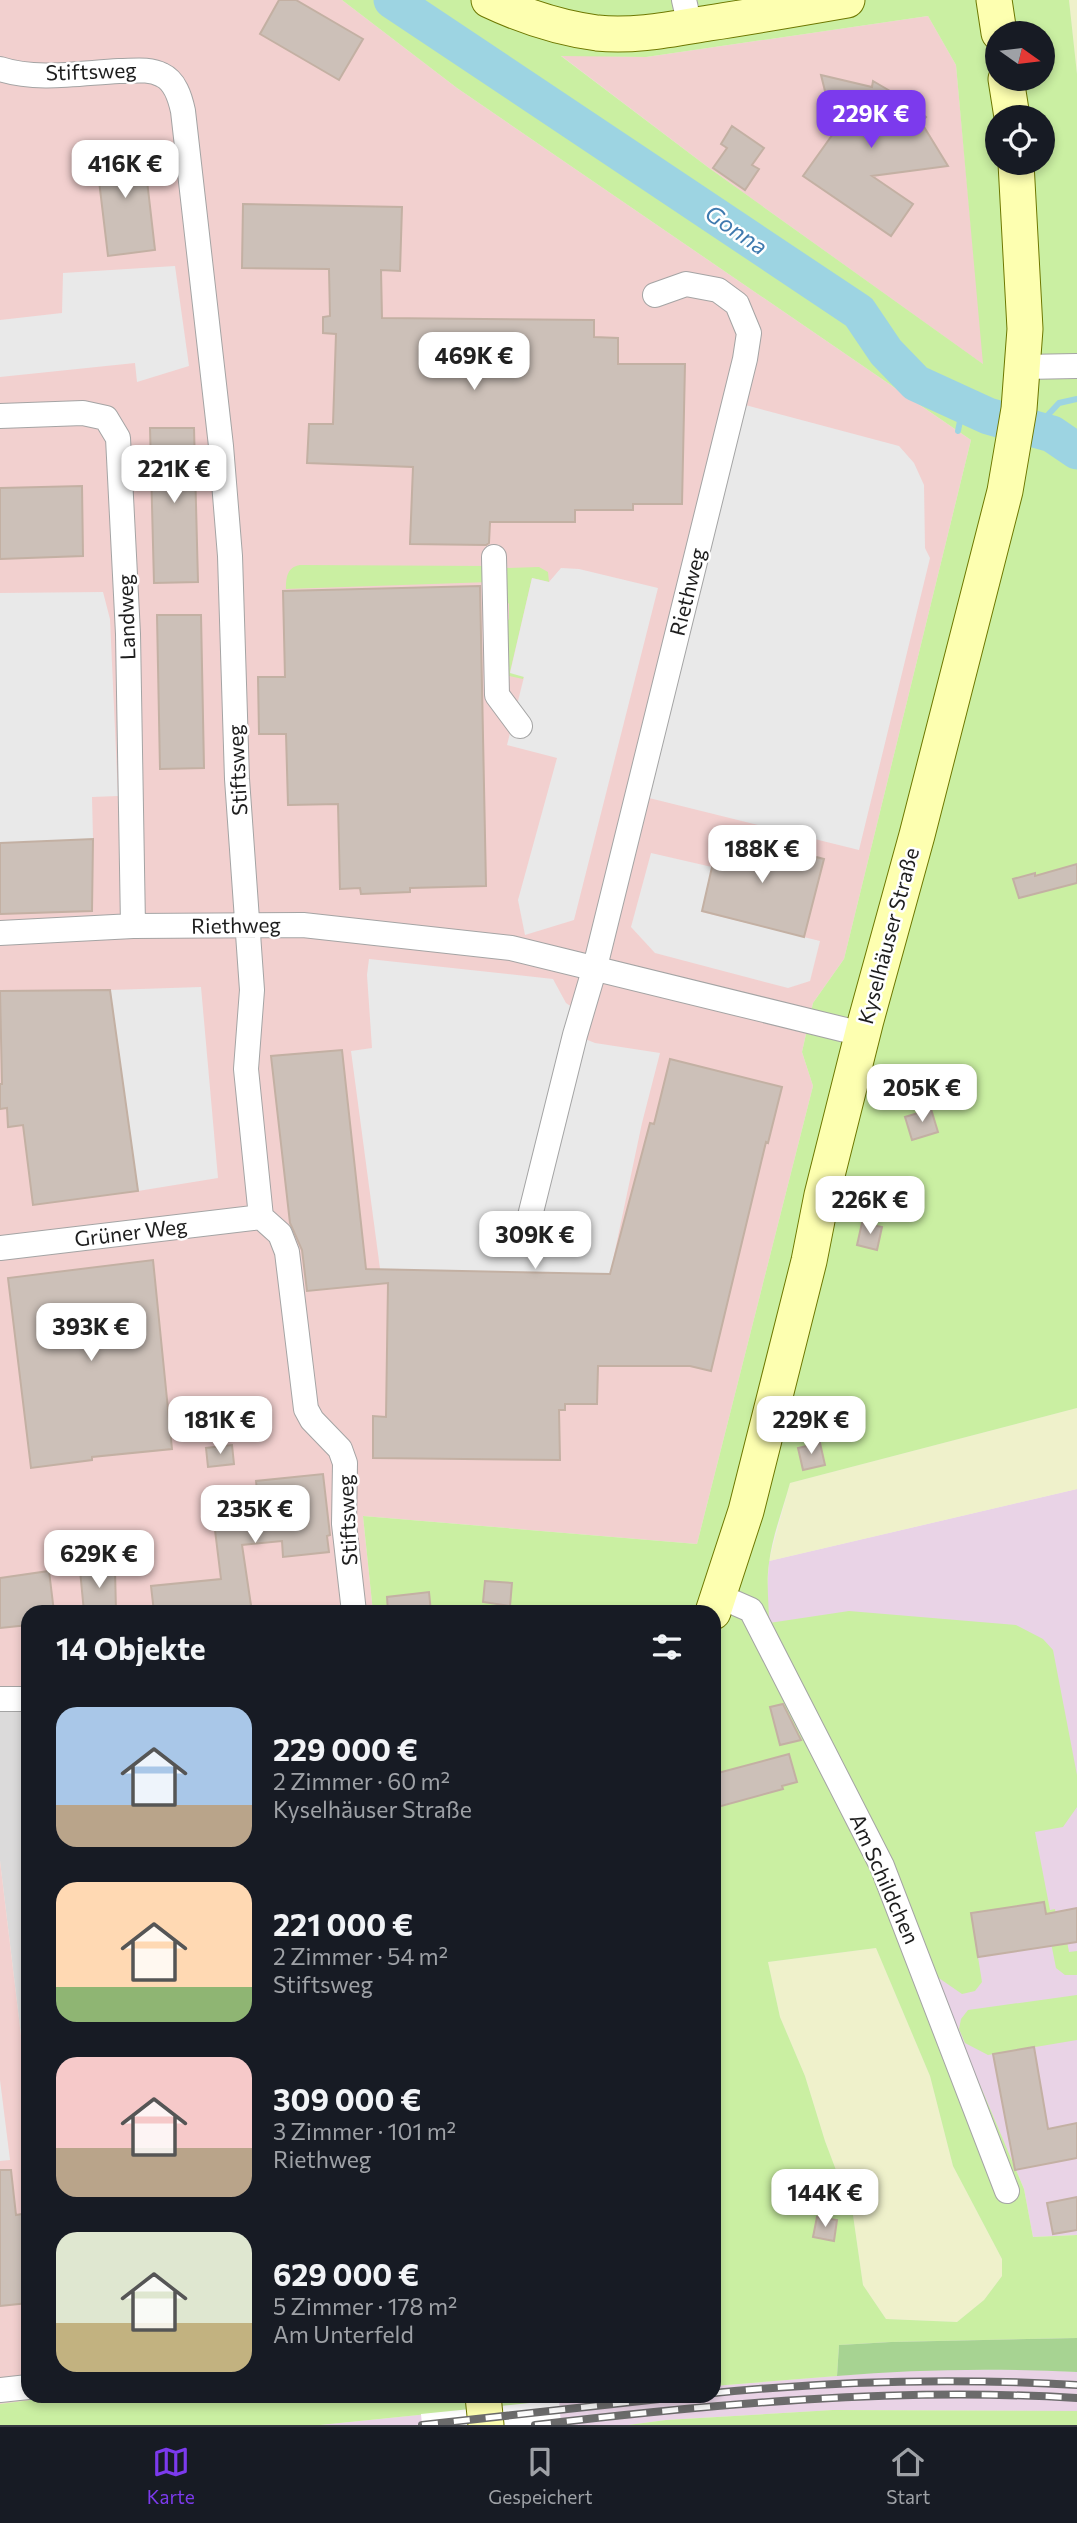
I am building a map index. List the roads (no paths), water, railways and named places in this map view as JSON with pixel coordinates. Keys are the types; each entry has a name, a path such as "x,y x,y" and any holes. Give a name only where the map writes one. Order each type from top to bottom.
{"main road":[{"path":"489,0 546,23 599,33 647,32 687,13 847,0"},
{"path":"994,0 997,21"},
{"path":"1017,175 1025,290 1023,377"},
{"name":"Kyselhäuser Straße","path":"716,1604 749,1497 809,1261 826,1177 862,1034 917,835 1010,462 1023,377"},
{"path":"484,2403 486,2425"}],"street":[{"name":"Stiftsweg","path":"0,69 59,74 147,70 164,75 179,95 183,111 230,556 237,779 252,990 246,1081 261,1217 280,1234 287,1251 306,1409 312,1420 340,1449 345,1463 344,1524 353,1605"},
{"name":"Riethweg","path":"527,1228 575,1035 595,967 742,370 749,332 737,304 718,290 686,284 655,295"},
{"path":"1023,377 1077,366"},
{"name":"Landweg","path":"0,416 83,413 107,418 118,438 128,634 134,926"},
{"path":"494,557 497,695 520,726"},
{"name":"Riethweg","path":"0,933 134,926 303,925 478,943 595,967 862,1034"},
{"name":"Grüner Weg","path":"0,1248 261,1217"},
{"name":"Am Schildchen","path":"716,1604 751,1610 882,1866 1007,2191"},
{"path":"0,1699 21,1699"},
{"path":"0,2390 21,2388"}],"waterway":[{"name":"Gonna","path":"392,0 859,312 886,352 916,383 988,416 1052,434 1077,451"},
{"path":"1035,429 1059,403 1077,399"},
{"path":"958,431 963,406"}],"railway":[{"path":"721,2392 896,2382 1077,2385"},
{"path":"535,2425 738,2404 873,2396 1009,2395 1077,2398"},
{"path":"422,2425 623,2403"}]}
